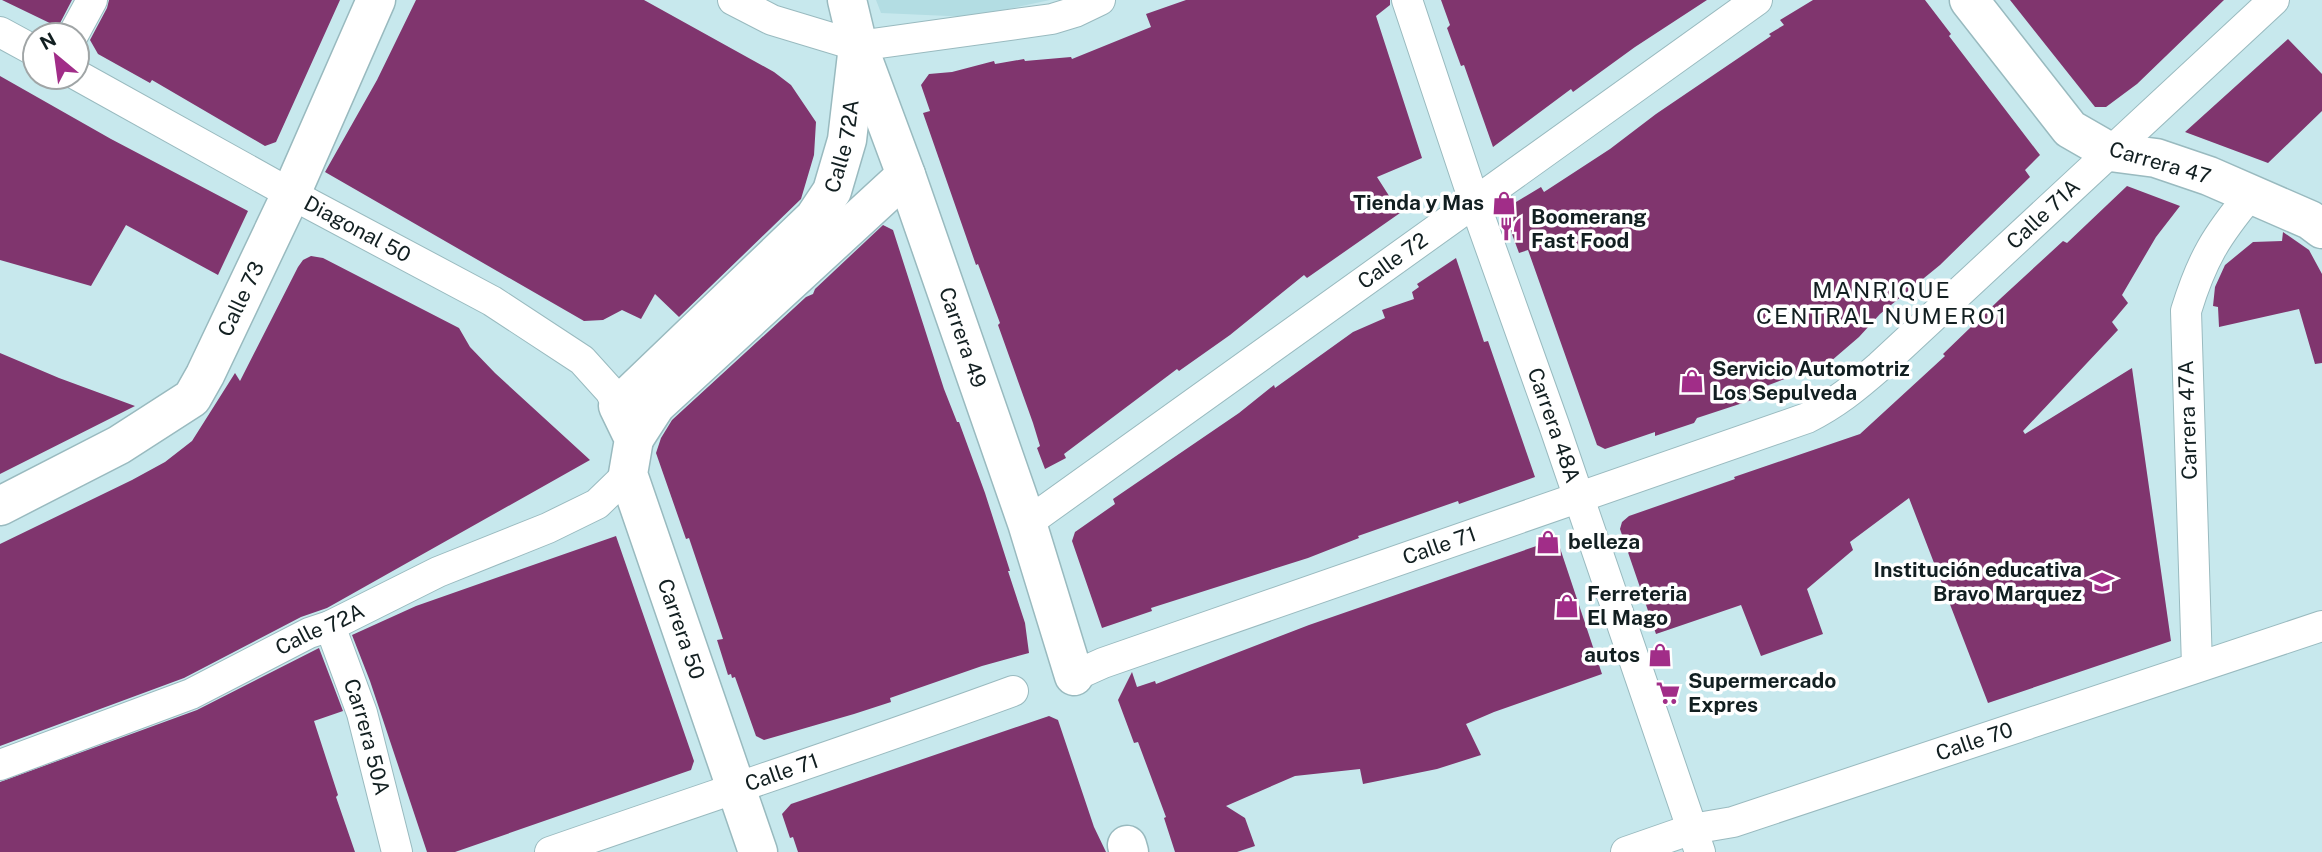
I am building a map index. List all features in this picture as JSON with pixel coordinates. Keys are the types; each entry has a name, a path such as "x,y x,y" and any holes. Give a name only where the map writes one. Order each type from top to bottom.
{"street":[{"path":"81,21 92,0"},
{"name":"Calle 73","path":"0,506 119,445 191,398 205,375 291,194 376,0"},
{"path":"733,0 772,20 858,46 1052,19 1100,0"},
{"name":"Carrera 49","path":"847,0 858,46 906,175 1027,523 1074,676"},
{"name":"Carrera 48A","path":"1406,0 1696,841"},
{"name":"Calle 72","path":"1027,523 1757,0"},
{"name":"Carrera 47","path":"1969,0 2070,129 2110,152 2156,158 2251,194 2310,220 2322,229"},
{"name":"Calle 71A","path":"1807,418 1847,395 2274,0"},
{"path":"0,32 21,43"},
{"name":"Calle 72A","path":"0,765 191,694 309,633 330,626 438,572 548,528 597,504 627,439 814,218 832,191 847,140 858,46"},
{"name":"Diagonal 50","path":"91,83 492,301 568,349 593,370 610,391 627,439"},
{"name":"Calle 72A","path":"627,439 656,405 906,175"},
{"name":"Carrera 47A","path":"2197,666 2186,311 2196,276 2212,244 2251,194"},
{"name":"Calle 71","path":"1074,676 1103,663 1578,495 1807,418"},
{"name":"Carrera 50","path":"627,439 734,788 758,852"},
{"name":"Carrera 50A","path":"330,626 362,713 397,852"},
{"name":"Calle 70","path":"1626,852 1696,841 1733,822 2322,626"},
{"name":"Calle 71","path":"550,852 882,739 1013,691"}],"shaded area":[{"path":"876,0 1050,0 971,17 881,13"}],"building":[{"path":"2,0 72,0 61,21 46,21"},
{"path":"109,0 340,0 276,142 265,146 152,80 150,83 98,54 91,38"},
{"path":"416,0 644,0 774,72 791,85 816,122 814,155 801,199 679,317 655,294 641,319 622,310 603,320 584,321 325,172 377,80"},
{"path":"1186,0 1390,0 1390,5 1376,16 1422,158 1377,177 1400,213 1307,278 1304,275 1230,335 1179,371 1177,369 1064,454 1066,458 1045,469 1037,448 1040,446 1033,423 998,325 1000,323 978,264 976,265 923,113 930,111 921,85 929,74 952,72 994,61 995,64 1024,59 1072,59 1151,27 1146,14"},
{"path":"1441,0 1707,0 1573,92 1571,89 1493,147 1464,65 1461,66 1447,28 1450,25"},
{"path":"1813,0 1925,0 1951,34 1949,36 2040,155 2025,170 2030,177 1940,265 1880,314 1859,337 1816,374 1813,368 1761,388 1764,396 1697,418 1694,423 1655,436 1655,432 1605,449 1597,445 1528,250 1519,253 1506,218 1508,211 1511,205 1541,187 1544,192 1610,149 1656,114 1771,36 1769,34 1784,25 1780,20"},
{"path":"2010,0 2224,0 2137,84 2106,107 2095,107"},
{"path":"2288,39 2322,74 2322,111 2268,163 2185,132"},
{"path":"0,76 21,88 21,91 26,91 248,211 218,275 126,225 91,286 0,260"},
{"path":"2127,186 2180,206 2156,237 2122,295 2128,303 2112,322 2118,330 2023,431 2025,434 2132,368 2171,641 1988,703 1909,498 1850,542 1853,550 1807,589 1823,634 1761,656 1741,605 1656,634 1620,529 1622,522 1629,516 1735,479 1734,477 1860,434 1945,356 1943,354 2000,299 2063,241 2067,243"},
{"path":"883,225 893,230 944,389 985,493 1025,623 1029,653 982,666 890,698 891,702 764,740 756,736 735,677 728,675 717,640 723,639 689,538 686,539 656,453 672,420 806,297 813,294 815,289"},
{"path":"2283,232 2309,250 2322,274 2322,363 2315,364 2299,309 2219,327 2218,307 2213,306 2215,287 2225,265 2253,242 2282,241"},
{"path":"311,256 323,258 459,328 470,347 495,373 590,460 327,608 301,617 184,678 0,746 0,544 132,480 165,462 192,441 235,373 240,381 298,267 303,260"},
{"path":"1456,258 1484,342 1488,341 1535,477 1358,536 1359,538 1308,558 1151,608 1152,611 1102,628 1072,541 1075,532 1115,504 1113,499 1239,413 1274,385 1275,388 1353,332 1385,318 1382,310 1414,299 1412,292 1419,287 1417,284"},
{"path":"0,353 59,378 135,406 0,474"},
{"path":"616,536 694,761 691,770 455,852 427,852 352,635 416,606"},
{"path":"1548,542 1560,548 1602,674 1466,724 1481,755 1437,769 1363,784 1360,769 1295,776 1226,806 1245,818 1255,846 1237,852 1175,852 1164,818 1166,817 1138,742 1134,743 1118,700 1132,672 1137,687 1155,681 1156,684 1309,625"},
{"path":"319,648 343,711 314,721 355,852 0,852 0,782 197,710"},
{"path":"1049,716 1058,720 1094,827 1106,852 798,852 793,837 790,838 782,814 791,804"}],"place":[{"name":"Tienda y Mas","path":"1504,203"},
{"name":"Boomerang Fast Food","path":"1511,229"},
{"name":"Servicio Automotriz Los Sepulveda","path":"1692,381"},
{"name":"belleza","path":"1548,542"},
{"name":"Institución educativa Bravo Marquez","path":"2102,582"},
{"name":"Ferreteria El Mago","path":"1567,606"},
{"name":"autos","path":"1660,655"},
{"name":"Supermercado Expres","path":"1668,693"}],"district":[{"name":"MANRIQUE CENTRAL NUMERO1","path":"1882,303"}]}
